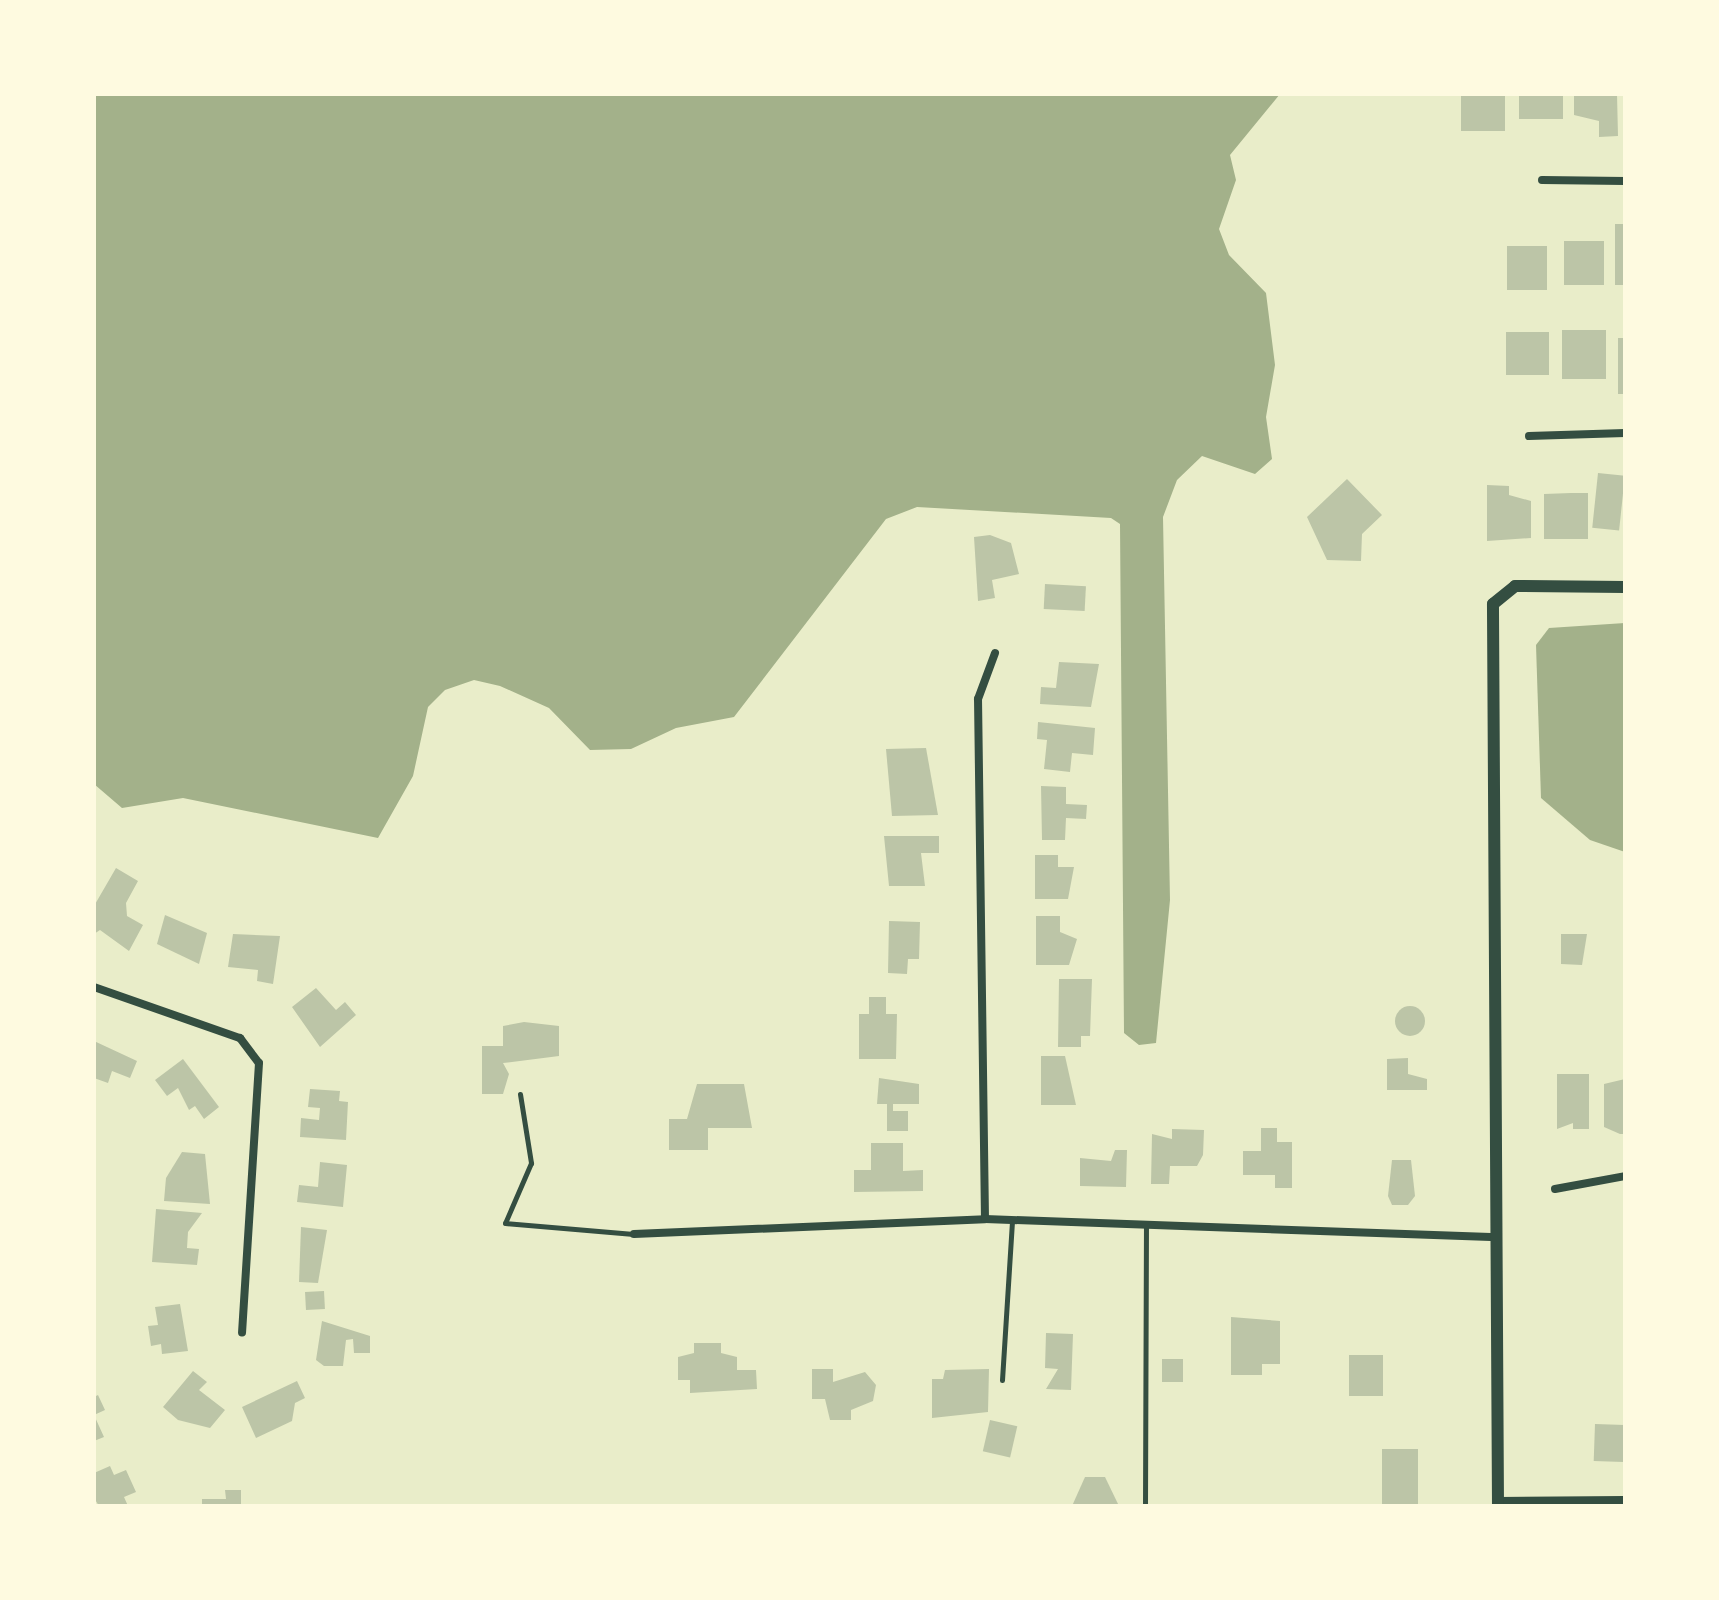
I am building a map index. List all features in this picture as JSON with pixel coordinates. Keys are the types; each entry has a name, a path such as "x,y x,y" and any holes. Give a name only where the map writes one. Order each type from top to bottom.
{"street":[{"path":"1542,180 1625,181"},
{"path":"1529,436 1625,433"},
{"path":"1625,587 1515,586 1493,604 1491,1237 1498,1504 1625,1500"},
{"path":"985,1219 978,699 995,653"},
{"path":"94,987 240,1038 259,1063 242,1332"},
{"path":"1555,1189 1625,1176"},
{"path":"634,1234 985,1219 1491,1237"}],"lane":[{"path":"520,1094 531,1163 505,1223 634,1234"},
{"path":"1002,1380 1012,1220"},
{"path":"1145,1506 1146,1227"}],"shaded area":[{"path":"94,94 1280,94 1230,155 1236,180 1219,229 1229,255 1266,293 1275,365 1266,417 1272,459 1255,474 1202,456 1177,480 1163,517 1170,900 1156,1043 1139,1045 1124,1033 1120,524 1111,518 917,507 886,519 734,717 676,728 631,749 590,750 549,708 500,686 474,680 445,690 428,707 413,776 378,838 183,798 122,808 94,784"},
{"path":"1625,623 1625,852 1590,840 1541,798 1536,645 1549,628"}],"building":[{"path":"1461,94 1505,94 1505,131 1461,131"},
{"path":"1519,94 1563,94 1563,119 1519,119"},
{"path":"1574,94 1617,94 1618,136 1599,137 1599,121 1574,115"},
{"path":"1615,224 1625,224 1625,285 1615,285"},
{"path":"1564,241 1604,241 1604,285 1564,285"},
{"path":"1507,246 1547,246 1547,290 1507,290"},
{"path":"1562,330 1606,330 1606,379 1562,379"},
{"path":"1506,332 1549,332 1549,375 1506,375"},
{"path":"1618,338 1625,338 1625,394 1618,394"},
{"path":"1598,473 1625,476 1619,531 1592,528"},
{"path":"1347,479 1382,515 1362,534 1361,561 1327,560 1307,517"},
{"path":"1487,485 1509,486 1509,495 1531,501 1531,538 1487,541"},
{"path":"1588,493 1588,539 1544,539 1544,494"},
{"path":"990,535 1011,543 1019,574 992,580 995,598 978,601 974,537"},
{"path":"1045,584 1086,586 1085,611 1044,609"},
{"path":"1059,662 1099,664 1091,707 1040,704 1041,687 1056,688"},
{"path":"1038,722 1095,728 1093,755 1072,753 1070,772 1044,769 1047,740 1037,739"},
{"path":"926,748 938,815 892,816 886,749"},
{"path":"1041,786 1066,787 1066,804 1087,805 1086,819 1066,818 1065,840 1042,840"},
{"path":"884,836 939,836 939,853 921,853 925,886 889,886"},
{"path":"1035,855 1058,855 1058,867 1074,867 1068,899 1035,899"},
{"path":"116,868 138,881 126,903 127,916 143,925 129,951 100,930 94,934 94,906"},
{"path":"165,915 207,933 199,964 157,944"},
{"path":"1036,916 1060,916 1060,932 1077,939 1069,965 1036,965"},
{"path":"889,921 920,922 919,959 908,959 907,974 888,973"},
{"path":"233,934 280,936 273,984 257,981 258,970 228,967"},
{"path":"1561,934 1587,934 1582,965 1561,964"},
{"path":"1059,979 1092,979 1090,1036 1081,1036 1081,1047 1058,1047"},
{"path":"316,988 336,1010 345,1002 356,1015 320,1047 292,1007"},
{"path":"869,997 886,997 886,1014 897,1014 896,1059 859,1059 859,1014 869,1014"},
{"path":"1410,1006 1421,1010 1425,1021 1421,1032 1410,1036 1399,1032 1395,1021 1399,1010"},
{"path":"524,1022 559,1026 559,1056 503,1063 509,1074 503,1094 482,1094 482,1046 503,1046 503,1026"},
{"path":"94,1041 137,1061 130,1078 112,1071 108,1083 94,1078"},
{"path":"1041,1056 1065,1056 1076,1105 1041,1105"},
{"path":"1408,1058 1408,1074 1427,1079 1427,1090 1387,1090 1387,1059"},
{"path":"183,1059 219,1107 204,1119 195,1106 189,1110 178,1088 167,1096 155,1080"},
{"path":"1557,1074 1589,1074 1589,1129 1573,1129 1573,1123 1557,1129"},
{"path":"879,1078 919,1084 919,1104 893,1104 893,1111 908,1111 908,1131 887,1131 887,1104 877,1104"},
{"path":"1625,1079 1625,1134 1620,1134 1604,1127 1604,1084"},
{"path":"697,1084 744,1084 752,1128 708,1128 708,1150 669,1150 669,1119 687,1119"},
{"path":"310,1089 340,1091 339,1101 348,1102 346,1140 300,1137 301,1118 319,1120 320,1108 308,1107"},
{"path":"1261,1128 1277,1128 1277,1142 1292,1142 1292,1188 1275,1188 1275,1175 1243,1175 1243,1151 1261,1151"},
{"path":"1172,1129 1204,1130 1203,1155 1197,1166 1170,1166 1169,1184 1151,1184 1152,1134 1172,1139"},
{"path":"871,1143 903,1143 903,1171 923,1170 923,1191 854,1192 854,1170 871,1170"},
{"path":"1115,1150 1127,1150 1126,1187 1080,1186 1080,1158 1111,1161"},
{"path":"182,1152 205,1154 210,1204 164,1201 166,1178"},
{"path":"1392,1160 1411,1160 1415,1196 1408,1205 1392,1205 1388,1196"},
{"path":"320,1162 347,1165 343,1207 297,1202 299,1185 318,1187"},
{"path":"156,1209 202,1213 188,1232 187,1248 199,1249 197,1265 152,1262"},
{"path":"301,1227 327,1230 318,1283 299,1282"},
{"path":"324,1291 325,1309 306,1310 305,1292"},
{"path":"180,1304 188,1351 162,1354 161,1344 151,1346 148,1326 158,1325 155,1307"},
{"path":"1231,1317 1280,1321 1280,1364 1262,1364 1262,1375 1231,1375"},
{"path":"322,1321 370,1336 370,1353 354,1353 353,1339 346,1340 343,1366 324,1366 316,1360"},
{"path":"1046,1333 1073,1334 1071,1390 1046,1389 1058,1369 1045,1368"},
{"path":"694,1343 721,1343 721,1353 737,1357 737,1370 756,1370 757,1389 690,1393 690,1380 678,1380 678,1357 694,1353"},
{"path":"1349,1355 1383,1355 1383,1396 1349,1396"},
{"path":"1162,1359 1183,1359 1183,1382 1162,1382"},
{"path":"812,1369 833,1369 833,1382 865,1372 876,1385 873,1401 851,1410 851,1420 830,1420 825,1399 812,1399"},
{"path":"989,1369 988,1412 932,1418 932,1379 943,1379 945,1370"},
{"path":"193,1371 207,1382 199,1390 225,1410 210,1428 178,1420 163,1407"},
{"path":"297,1381 305,1398 295,1403 292,1421 256,1438 242,1407"},
{"path":"98,1395 105,1410 94,1415 94,1397"},
{"path":"94,1415 104,1437 94,1441"},
{"path":"990,1420 1017,1426 1010,1457 983,1451"},
{"path":"1595,1424 1625,1425 1624,1462 1594,1461"},
{"path":"1382,1449 1418,1449 1418,1505 1382,1505"},
{"path":"110,1466 114,1475 126,1470 136,1492 124,1497 128,1506 99,1506 94,1498 94,1473"},
{"path":"1085,1477 1105,1477 1119,1506 1072,1506"},
{"path":"225,1490 241,1490 241,1506 202,1506 202,1499 226,1499"}]}
